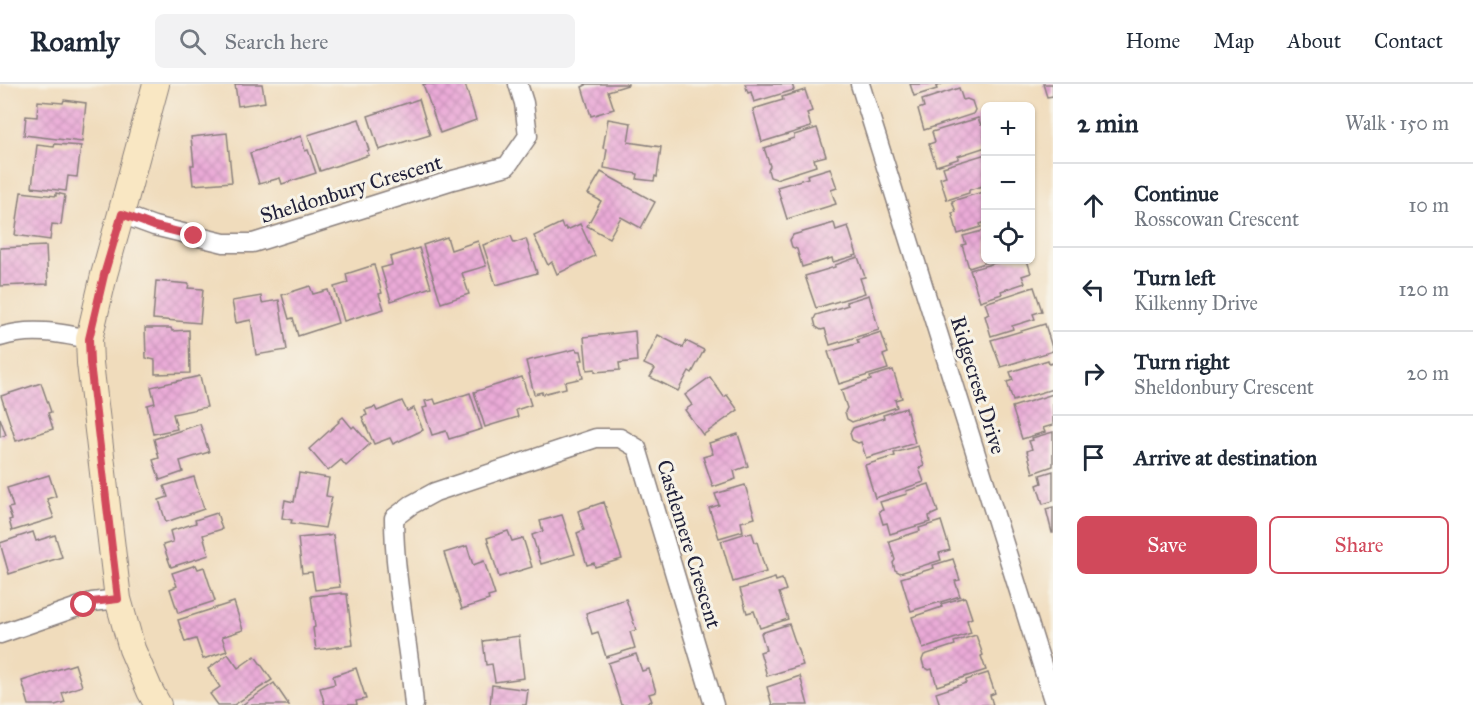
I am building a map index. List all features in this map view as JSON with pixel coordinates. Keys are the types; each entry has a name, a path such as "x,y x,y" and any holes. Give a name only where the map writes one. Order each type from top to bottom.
{"street":[{"path":"156,84 89,339 118,599 132,649 158,705"},
{"name":"Sheldonbury Crescent","path":"122,214 154,226 224,243 253,243 453,180 507,166 528,136 524,103 518,84"},
{"name":"Ridgecrest Drive","path":"860,84 1053,700"},
{"path":"0,337 8,334 41,332 61,333 89,339"},
{"name":"Castlemere Crescent","path":"414,705 396,558 394,518 411,505 435,492 596,438 620,438 637,448 714,705"},
{"path":"0,634 92,602 118,599"}],"building":[{"path":"235,84 262,84 265,102 238,106"},
{"path":"423,84 465,84 476,120 440,133"},
{"path":"585,84 628,85 608,91 614,109 591,116 582,87"},
{"path":"745,84 792,84 794,90 754,102"},
{"path":"910,84 942,84 936,87 937,89 914,96"},
{"path":"1043,84 1053,84 1053,96 1047,97"},
{"path":"959,88 963,100 972,101 975,110 973,114 924,130 918,109 924,107 922,100"},
{"path":"805,90 812,111 807,113 811,127 762,142 753,109 783,100 782,97"},
{"path":"419,99 430,135 379,150 368,116"},
{"path":"64,100 86,103 82,142 24,135 26,116 37,117 38,101 63,103"},
{"path":"978,118 981,125 981,149 936,166 929,144 935,142 932,132"},
{"path":"359,119 369,155 320,171 308,135"},
{"path":"608,119 631,123 628,142 661,147 657,177 655,176 654,181 637,179 638,174 604,168 607,149 603,148"},
{"path":"817,128 826,156 814,159 816,166 776,179 770,177 768,170 770,166 764,148"},
{"path":"227,133 232,182 193,185 191,165 194,165 191,137"},
{"path":"301,136 305,151 308,150 316,173 282,184 280,178 259,184 250,153"},
{"path":"55,144 81,146 77,177 68,176 66,191 32,187 37,145 54,147"},
{"path":"981,156 981,186 947,200 940,178 946,176 943,167"},
{"path":"830,168 837,188 831,190 836,204 787,219 777,187 808,178 807,175"},
{"path":"601,172 655,202 641,228 621,217 609,238 587,226 601,201 588,194"},
{"path":"21,192 65,195 61,225 52,224 50,240 15,235"},
{"path":"981,192 981,227 958,234 952,213 956,212 952,201"},
{"path":"561,223 567,230 580,224 595,256 557,274 552,262 548,265 534,236"},
{"path":"834,223 836,230 848,226 857,255 833,262 832,258 802,267 797,249 792,247 790,240 793,235"},
{"path":"981,231 982,264 969,268 962,245 966,244 963,236"},
{"path":"511,236 514,243 526,239 537,273 496,285 483,245"},
{"path":"447,237 451,250 478,241 486,266 462,273 469,294 441,303 423,245"},
{"path":"46,246 48,284 0,286 0,248"},
{"path":"419,248 431,287 391,301 381,268 392,265 390,257"},
{"path":"858,257 865,277 860,278 865,293 816,308 805,276"},
{"path":"991,264 1028,264 1031,273 1022,276 1025,283 980,301 970,270"},
{"path":"374,265 384,309 344,321 334,287 348,283 346,274"},
{"path":"156,281 189,284 188,288 203,289 200,323 153,319"},
{"path":"310,286 313,294 328,290 338,323 298,336 293,318 289,319 282,295"},
{"path":"1034,287 1042,311 1033,314 1035,319 991,336 985,316 989,314 985,303"},
{"path":"869,295 879,330 830,345 825,329 821,330 816,327 814,319 816,315 848,305 846,302"},
{"path":"261,296 262,303 279,300 287,350 256,355 251,320 236,323 232,301"},
{"path":"1045,324 1053,351 1001,367 991,340"},
{"path":"145,328 189,330 190,373 155,374 155,360 146,358"},
{"path":"635,331 637,361 619,363 620,370 595,372 595,369 587,370 584,337"},
{"path":"881,332 888,353 883,355 888,369 839,384 828,352 859,343 857,340"},
{"path":"658,335 683,348 686,341 704,350 692,373 689,371 678,391 650,377 655,369 644,364"},
{"path":"576,349 581,351 583,360 579,360 583,378 565,382 566,388 534,394 526,361"},
{"path":"1048,360 1049,364 1053,363 1053,389 1013,401 1007,382 1013,380 1010,372"},
{"path":"893,370 902,398 895,400 897,407 852,422 847,419 845,412 847,408 841,390"},
{"path":"200,376 207,407 173,414 177,429 153,434 147,405 155,403 151,387"},
{"path":"522,377 531,405 516,410 518,417 485,427 474,392"},
{"path":"710,377 724,397 727,395 738,410 703,435 685,410 692,405 685,395"},
{"path":"41,383 51,412 48,413 53,429 16,441 1,396"},
{"path":"470,393 482,429 449,439 446,431 432,435 423,408 427,407 425,401 434,399 436,404"},
{"path":"1053,394 1053,425 1043,428 1045,432 1022,439 1012,407"},
{"path":"402,401 407,411 414,408 423,430 393,444 390,438 374,444 362,417 367,415 365,410 375,407 377,411"},
{"path":"906,408 915,443 866,458 861,442 852,440 850,433 853,428"},
{"path":"343,417 370,444 346,466 341,460 328,471 309,449"},
{"path":"0,418 6,435 0,437"},
{"path":"200,424 209,452 180,461 183,472 160,480 153,460 159,458 154,439"},
{"path":"1053,432 1053,466 1033,473 1027,451 1032,449 1029,441"},
{"path":"738,434 748,466 734,471 736,479 713,487 703,457 713,454 709,443"},
{"path":"918,446 924,466 919,468 924,482 875,498 865,465"},
{"path":"1053,471 1053,501 1043,504 1037,485 1042,483 1040,475"},
{"path":"299,473 329,478 326,496 332,497 325,528 291,523 292,520 282,518 285,500 294,502"},
{"path":"49,475 56,496 47,499 54,518 12,531 9,520 12,519 8,508 13,507 7,488"},
{"path":"194,477 204,509 166,522 159,500 168,497 164,486"},
{"path":"929,484 938,512 929,516 930,522 890,534 887,523 883,524 879,511 883,510 880,502 907,494 906,491"},
{"path":"745,485 755,518 741,522 743,531 719,538 709,508 719,505 715,494"},
{"path":"604,502 622,559 595,567 594,563 587,565 577,533 584,530 578,511"},
{"path":"1053,507 1053,533 1052,533 1046,509"},
{"path":"217,513 222,529 203,535 209,555 171,567 163,545 173,542 170,531 196,523 195,520"},
{"path":"562,515 575,554 541,564 532,535 543,531 540,521"},
{"path":"941,521 950,550 939,553 941,560 900,573 895,570 893,563 895,560 889,541"},
{"path":"508,531 512,541 523,538 532,567 499,577 487,538"},
{"path":"33,532 36,541 55,535 62,557 9,574 0,543"},
{"path":"752,533 757,542 766,572 733,582 721,541"},
{"path":"333,535 340,587 315,590 312,572 302,573 298,538"},
{"path":"467,546 473,565 484,561 495,595 488,597 489,600 462,609 444,553"},
{"path":"953,559 960,580 955,581 960,596 911,611 901,578 934,568 933,565"},
{"path":"196,565 198,569 204,567 215,601 178,613 170,589 177,586 172,573"},
{"path":"775,578 776,581 782,579 786,590 779,593 788,619 760,628 754,611 747,613 740,589"},
{"path":"347,594 353,645 316,650 311,596"},
{"path":"965,597 972,618 967,620 971,633 923,649 912,617 942,607 941,604"},
{"path":"626,599 636,630 630,632 635,648 606,657 598,632 592,634 586,613"},
{"path":"234,602 243,630 222,637 227,651 203,659 196,639 185,642 178,620"},
{"path":"789,624 803,665 767,676 760,652 766,650 761,633"},
{"path":"976,635 986,670 937,686 932,669 924,667 922,660 924,655"},
{"path":"519,636 524,678 495,682 492,664 486,665 483,641"},
{"path":"228,654 238,668 255,656 272,680 234,705 218,705 210,694 220,687 208,669"},
{"path":"636,654 642,671 649,669 656,692 649,694 652,701 639,705 621,705 608,663"},
{"path":"75,664 82,686 62,693 65,702 55,705 29,705 22,681"},
{"path":"356,668 366,699 356,701 357,705 325,705 320,688 335,684 333,676"},
{"path":"988,673 995,693 990,695 993,705 940,705 936,693"},
{"path":"800,676 808,705 772,705 767,687"},
{"path":"274,683 289,705 242,705"},
{"path":"492,685 528,690 526,705 490,705"}],"route":[{"path":"84,605 118,599 89,339 104,275 122,214 154,226 194,236"}]}
